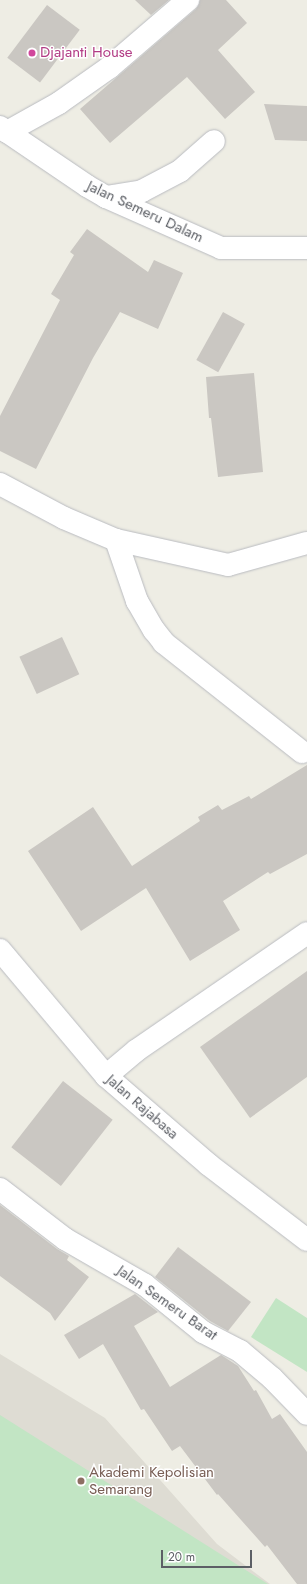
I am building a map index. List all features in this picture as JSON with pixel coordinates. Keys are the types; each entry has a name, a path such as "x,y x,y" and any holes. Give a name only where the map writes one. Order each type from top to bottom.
{"street":[{"path":"4,130 58,103 110,67 188,0"},
{"name":"Jalan Semeru Dalam","path":"4,130 106,197 221,248 307,248"},
{"path":"106,197 142,191 148,188 180,171 214,141"},
{"path":"0,484 64,518 116,540 228,565 307,543"},
{"path":"116,540 137,601 154,630 164,643 302,752"},
{"path":"106,1076 137,1050 307,934"},
{"name":"Jalan Rajabasa","path":"0,950 106,1076 208,1165 307,1240"},
{"name":"Jalan Semeru Barat","path":"0,1189 65,1239 145,1285 203,1332 240,1351 272,1378 307,1414"}],"shaded area":[{"name":"Akademi Kepolisian Semarang","path":"0,1354 105,1418 217,1544 270,1584 0,1584"}],"green space":[{"path":"276,1298 307,1318 307,1372 251,1337"},
{"name":"Akademi Kepolisian Semarang","path":"0,1415 268,1584 0,1584"}],"building":[{"path":"135,0 169,0 151,15"},
{"path":"200,0 226,0 247,23 218,50 255,92 225,119 187,77 110,143 80,109 196,9"},
{"name":"Djajanti House","path":"47,5 80,30 40,82 7,58"},
{"path":"264,104 307,106 307,141 275,140"},
{"path":"87,229 148,272 154,260 183,273 158,329 120,312 93,358 36,469 0,451 0,416 60,300 51,294 74,255 70,252"},
{"path":"223,312 245,324 218,372 196,360"},
{"path":"254,373 263,472 218,477 211,418 209,418 206,377"},
{"path":"62,637 79,674 37,694 19,657"},
{"path":"307,765 307,854 270,874 268,872 223,901 240,930 190,961 146,888 81,931 28,851 93,807 132,866 200,821 198,817 218,805 222,810 249,796 251,799"},
{"path":"307,971 307,1077 250,1118 200,1047"},
{"path":"63,1081 113,1120 61,1186 11,1147"},
{"path":"0,1205 57,1249 69,1256 67,1260 89,1277 55,1321 50,1313 0,1276"},
{"path":"178,1247 251,1302 228,1331 210,1321 155,1277"},
{"path":"135,1294 158,1312 134,1326 170,1387 221,1355 238,1366 254,1391 256,1390 272,1419 280,1414 307,1452 307,1584 297,1584 267,1545 265,1547 218,1494 217,1495 180,1446 172,1451 144,1409 141,1410 103,1344 79,1359 64,1335"}],"place":[{"name":"Djajanti House","path":"32,53"},
{"name":"Akademi Kepolisian Semarang","path":"81,1481"}]}
